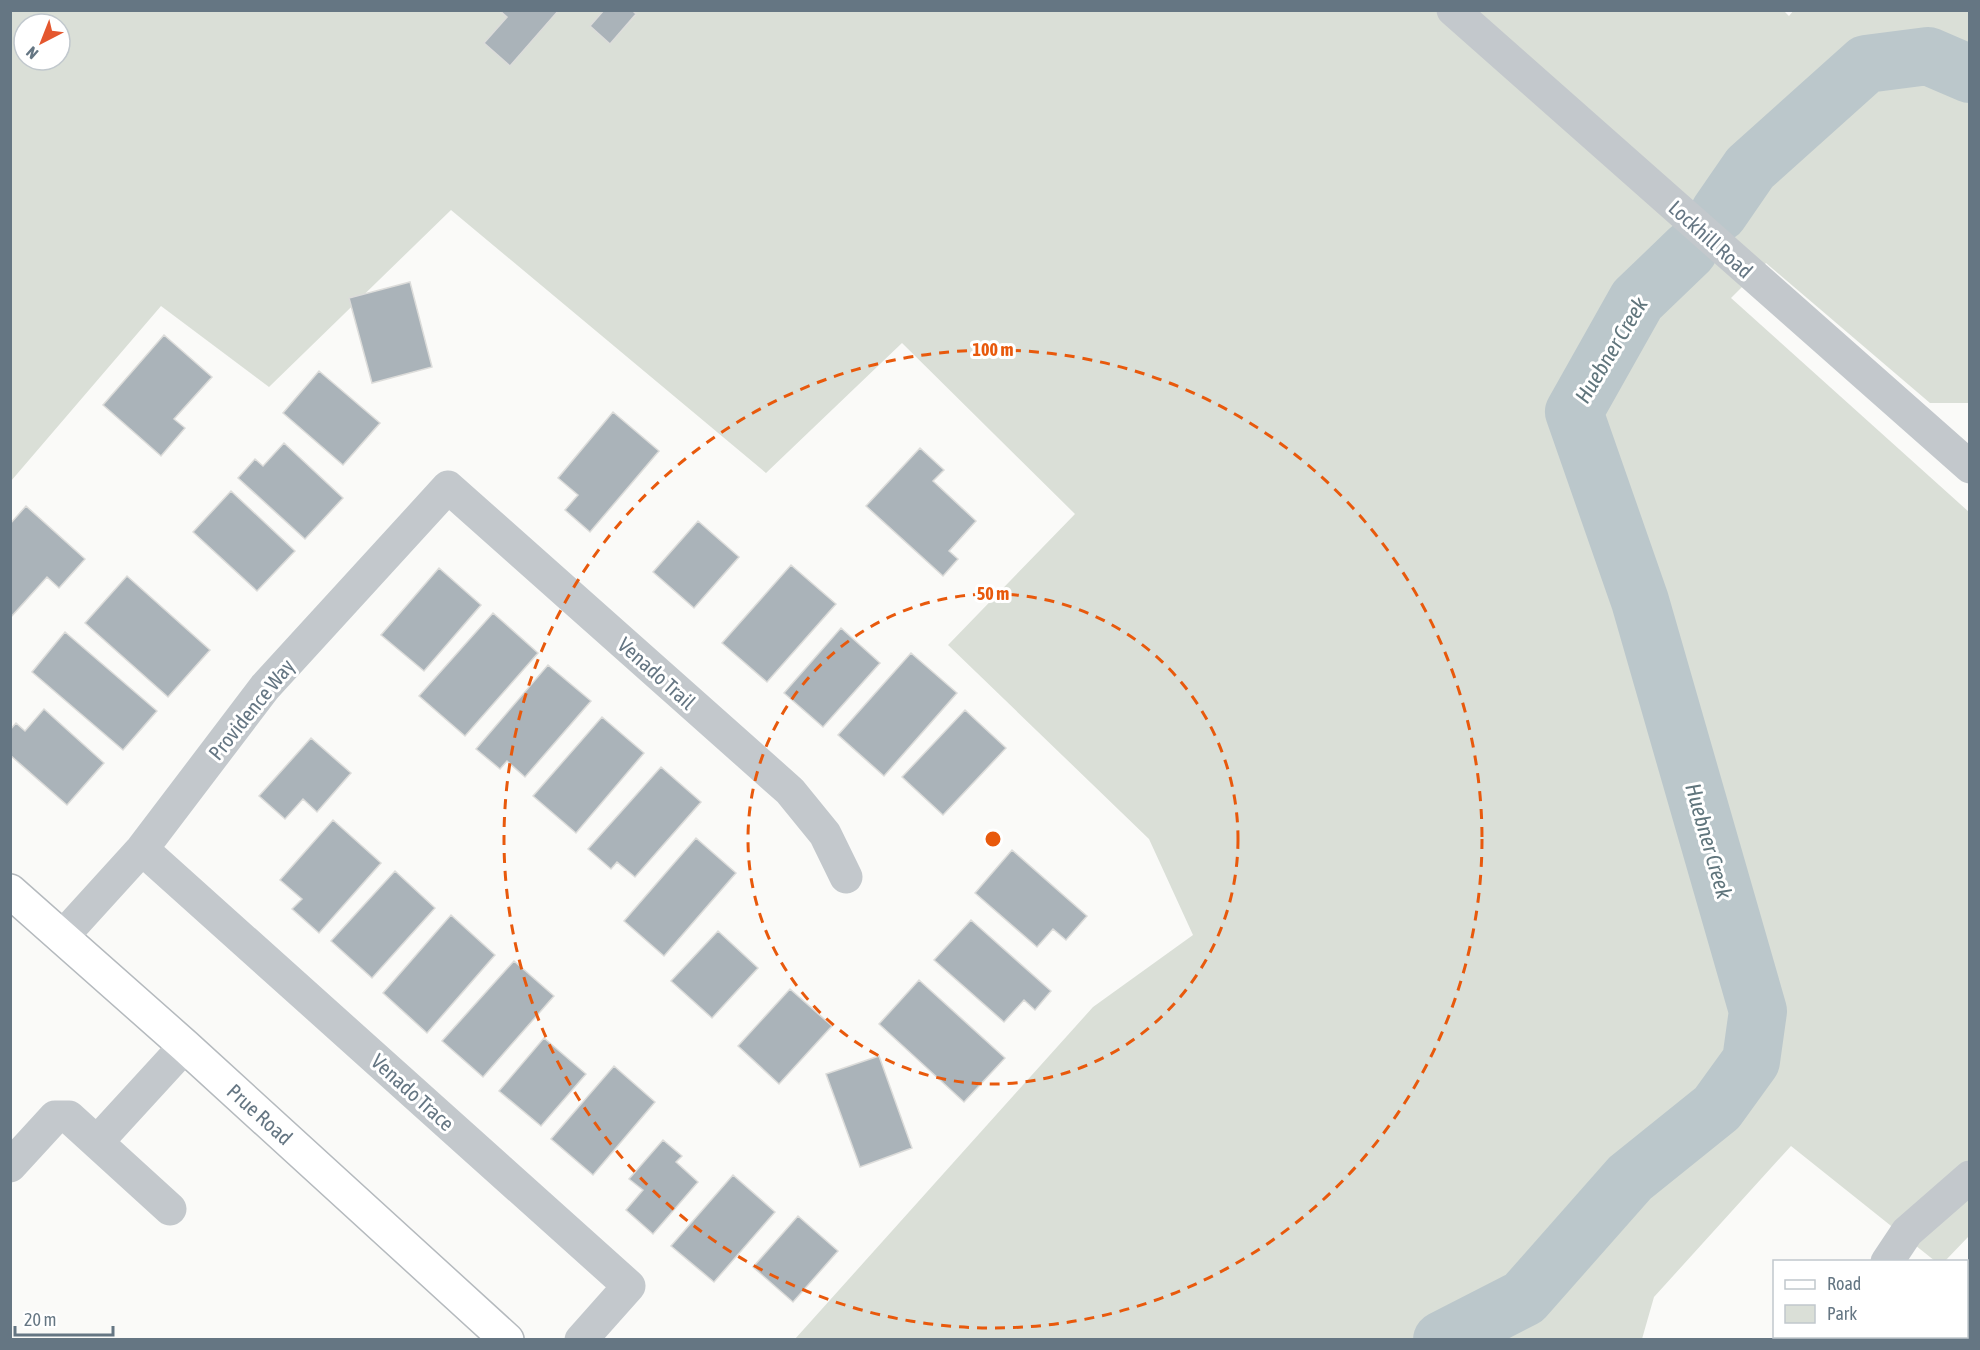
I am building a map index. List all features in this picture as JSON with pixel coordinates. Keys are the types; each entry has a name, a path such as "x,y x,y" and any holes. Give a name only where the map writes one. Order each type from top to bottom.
{"main road":[{"name":"Prue Road","path":"10,891 185,1046 492,1334"}],"street":[{"name":"Lockhill Road","path":"1454,10 1966,458"},
{"name":"Providence Way","path":"62,936 142,849 265,687 448,487"},
{"name":"Venado Trail","path":"448,487 790,791 825,834 846,877"},
{"name":"Venado Trace","path":"142,849 630,1287 581,1340"},
{"path":"97,1142 185,1046"},
{"path":"10,1166 55,1117 69,1117 170,1209"},
{"path":"1888,1260 1907,1232 1970,1177"}],"green space":[{"path":"559,10 604,11 591,26 610,44 636,15 632,10 1783,10 1789,16 1794,10 1969,11 1969,403 1930,403 1766,263 1731,298 1969,512 1969,1236 1946,1260 1934,1260 1791,1146 1654,1297 1642,1339 795,1339 1093,1007 1193,935 1149,839 948,645 1075,514 902,343 766,473 451,210 269,387 161,306 11,481 11,11 499,11 507,17 510,65"}],"building":[{"path":"499,10 559,10 510,66 484,43 507,17"},
{"path":"604,10 632,10 636,14 610,44 590,26"},
{"path":"410,282 432,367 372,383 349,298"},
{"path":"164,335 212,377 174,419 185,428 161,456 103,405"},
{"path":"319,371 380,423 343,465 283,413"},
{"path":"613,412 659,451 590,532 565,510 578,495 558,478"},
{"path":"284,443 343,498 305,539 238,478 255,459 263,466"},
{"path":"920,448 944,470 933,481 976,521 949,551 958,559 943,576 866,506"},
{"path":"231,491 295,551 257,591 193,532"},
{"path":"26,506 85,559 59,588 47,577 10,618 10,524"},
{"path":"698,521 739,557 694,608 653,572"},
{"path":"791,565 836,604 767,682 722,643"},
{"path":"439,568 481,605 424,671 381,635"},
{"path":"127,576 210,650 168,697 85,623"},
{"path":"493,613 538,653 465,736 419,696"},
{"path":"841,628 880,663 823,727 784,693"},
{"path":"65,632 157,711 123,750 32,672"},
{"path":"911,653 957,693 884,776 838,735"},
{"path":"548,665 591,701 525,777 507,761 500,769 476,749"},
{"path":"44,709 104,763 67,805 10,755 10,730 16,723 25,731"},
{"path":"965,710 1006,748 943,815 902,777"},
{"path":"602,717 644,753 576,833 533,796"},
{"path":"311,738 351,773 317,812 303,799 285,819 259,796"},
{"path":"661,767 701,802 635,877 617,862 611,869 588,849"},
{"path":"333,820 381,863 319,933 292,909 302,899 280,880"},
{"path":"696,838 736,873 664,956 624,921"},
{"path":"1012,850 1087,916 1066,940 1053,929 1037,947 975,893"},
{"path":"395,871 435,908 372,978 331,941"},
{"path":"451,915 495,955 427,1033 383,993"},
{"path":"971,920 1051,991 1035,1010 1024,1000 1004,1022 934,960"},
{"path":"718,931 758,968 712,1018 671,981"},
{"path":"514,961 554,996 483,1077 442,1041"},
{"path":"919,980 1005,1058 964,1102 879,1024"},
{"path":"790,989 832,1026 779,1084 738,1046"},
{"path":"544,1038 586,1074 541,1126 499,1091"},
{"path":"879,1056 912,1148 860,1167 826,1074"},
{"path":"614,1066 655,1102 593,1175 551,1139"},
{"path":"663,1140 682,1156 676,1162 698,1182 653,1234 626,1210 643,1190 629,1179"},
{"path":"733,1175 775,1212 714,1282 671,1246"},
{"path":"798,1216 838,1251 793,1302 753,1267"},
{"path":"1910,1338 1940,1338 1942,1340 1909,1340"}],"waterway":[{"name":"Huebner Creek","path":"1719,213 1750,168 1866,64 1928,56 1970,74"},
{"name":"Huebner Creek","path":"1442,1340 1524,1298 1630,1178 1717,1108 1751,1061 1758,1011 1640,601 1574,412 1637,300 1689,250"}]}
